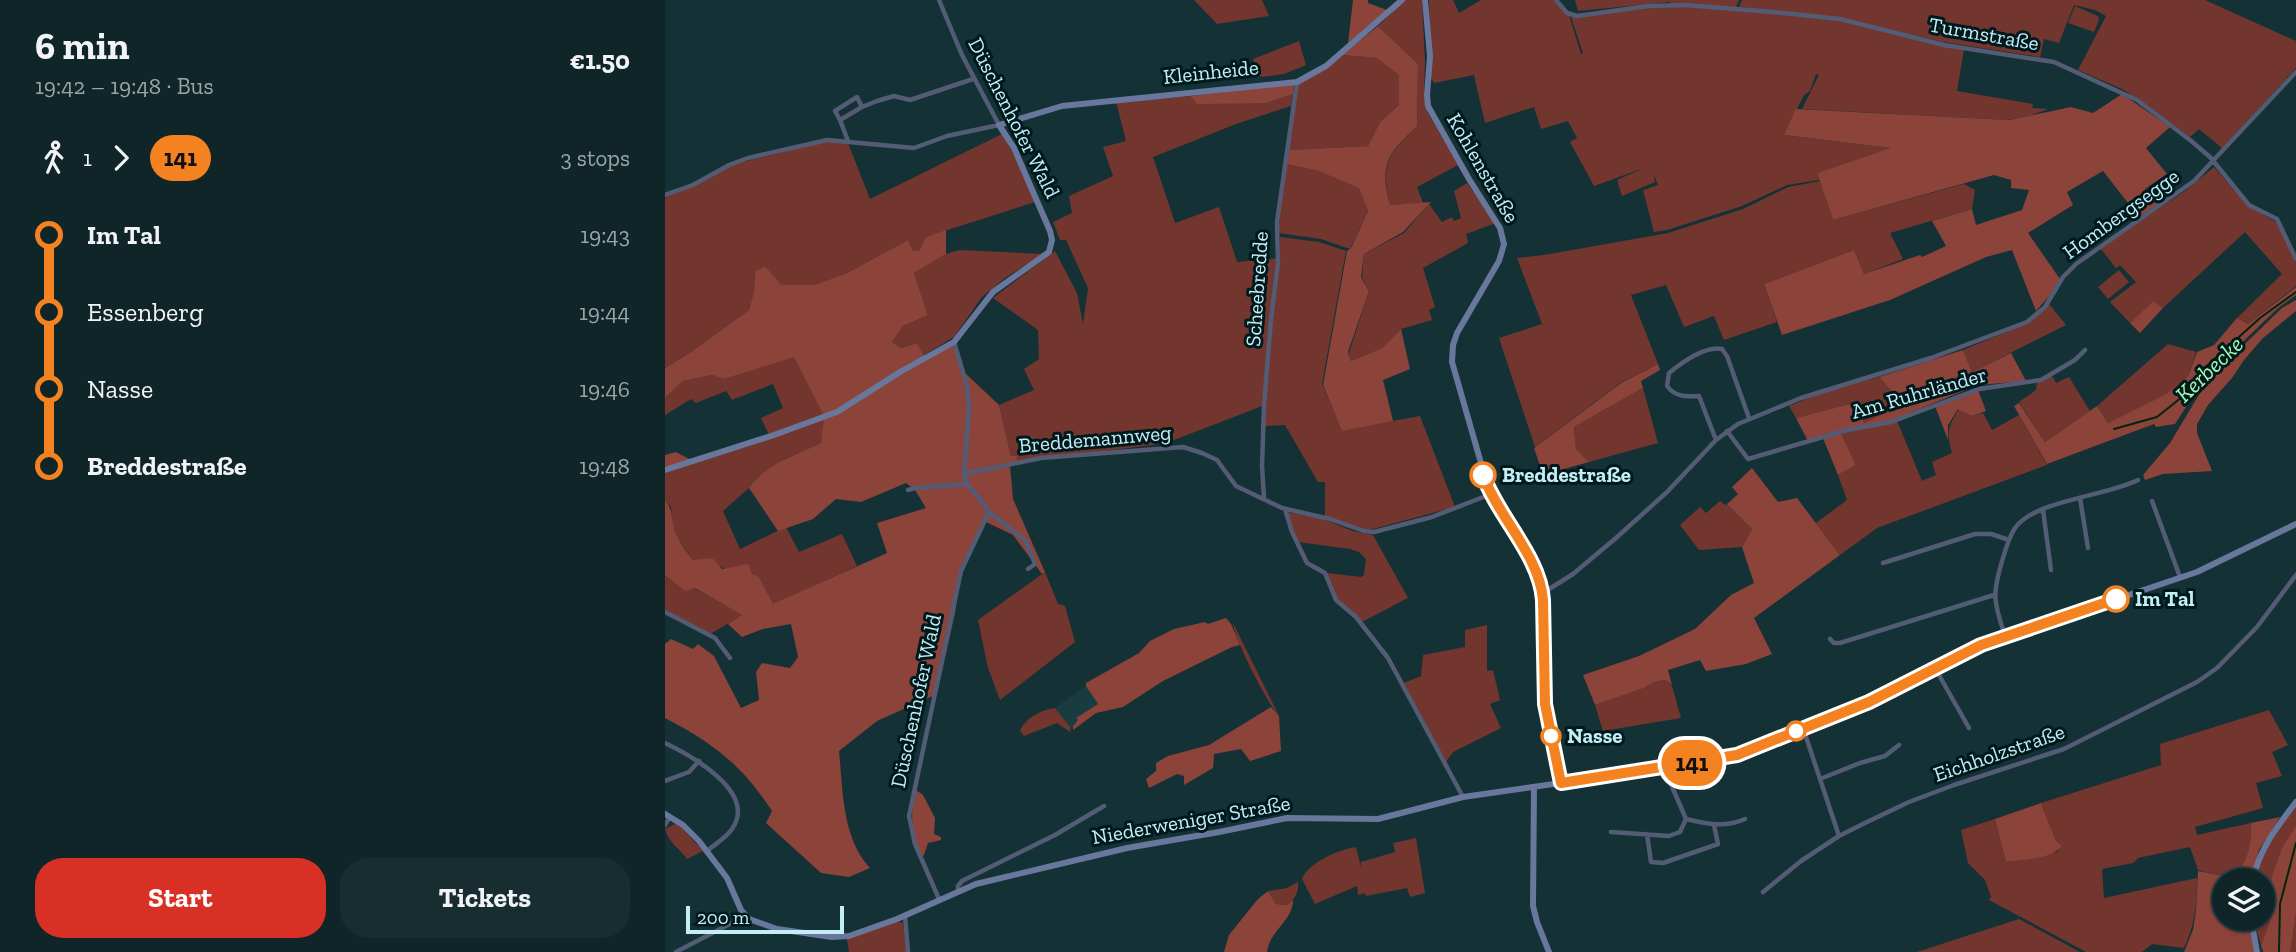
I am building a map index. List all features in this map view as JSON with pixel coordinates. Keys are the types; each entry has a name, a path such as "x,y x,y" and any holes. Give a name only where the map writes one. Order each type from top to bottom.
{"street":[{"name":"Düschenhofer Wald","path":"939,0 973,79 1014,148 1050,230 1052,245 1044,257 993,292 956,340"},
{"name":"Kleinheide","path":"999,125 1062,106 1297,82 1326,66 1402,0"},
{"name":"Kohlenstraße","path":"1425,0 1430,56 1428,106 1469,179 1493,215 1503,239 1503,252 1499,261 1459,328 1451,355 1453,370 1491,494 1533,566 1543,593 1545,704 1561,783"},
{"name":"Turmstraße","path":"1556,0 1567,13 1577,16 1648,6 1686,5 1840,19 1944,44 2054,62 2137,100 2190,140 2214,162 2249,205 2280,222 2296,258"},
{"name":"Hombergsegge","path":"1543,593 1573,574 1616,538 1667,492 1716,440 1749,418 1801,398 1958,349 2027,322 2045,307 2063,277 2080,260 2173,197 2214,162 2296,72"},
{"path":"840,120 862,107 894,96 909,100 973,79"},
{"name":"Scheebredde","path":"1263,499 1263,406 1278,263 1277,222 1297,82"},
{"path":"848,141 835,111 857,97 862,107"},
{"path":"665,195 693,185 748,158 827,140 914,148 947,136 999,125"},
{"path":"665,470 823,418 956,340 968,397 964,474 967,484 988,511 1026,541 1035,564 1028,569"},
{"path":"1716,440 1699,397 1687,397 1668,388 1668,376 1676,367 1713,348 1722,349 1727,356 1749,418"},
{"name":"Am Ruhrländer","path":"1727,431 1748,459 1847,430 1891,422 1979,388 2041,380 2063,369 2085,350"},
{"name":"Breddemannweg","path":"964,474 1041,458 1178,446 1217,460 1236,486 1285,509 1330,519 1361,531 1374,532 1439,515 1491,494"},
{"path":"2005,636 1994,595 1995,584 2015,528 2024,519 2043,510 2139,480"},
{"path":"908,490 967,484"},
{"path":"2080,498 2088,548"},
{"path":"2152,501 2180,577"},
{"path":"1285,509 1292,532 1307,563 1325,573 1336,600 1356,617 1388,658 1463,797"},
{"path":"2043,510 2051,570"},
{"name":"Düschenhofer Wald","path":"939,899 915,844 909,816 961,571 988,511"},
{"name":"Niederweniger Straße","path":"745,916 765,927 837,937 854,934 988,881 1087,856 1290,817 1378,819 1474,795 1737,755 1869,702 2005,636 2180,577 2296,524"},
{"path":"1883,563 1975,534 1991,534 2009,540"},
{"name":"Eichholzstraße","path":"1763,892 1776,879 1839,836 1909,802 2064,749 2197,682 2217,668 2257,627 2296,575"},
{"path":"1830,639 1834,643 1840,643 1994,595"},
{"path":"665,612 715,638 730,658"},
{"path":"1935,668 1969,728"},
{"path":"1803,728 1839,836"},
{"path":"665,743 699,761 720,778 729,790 737,810 733,829 707,851"},
{"path":"1820,779 1885,756 1899,745"},
{"path":"665,781 689,772 699,761"},
{"path":"1611,832 1674,835 1680,832 1686,818 1664,768"},
{"path":"1534,787 1533,906 1549,952"},
{"path":"2255,868 2267,841 2296,802"},
{"name":"Niederweniger Straße","path":"958,891 962,881 1055,835 1104,806"},
{"path":"665,825 668,815 691,832 730,882 745,916 676,952"},
{"path":"1686,818 1714,825 1732,824 1745,818"},
{"path":"1647,835 1651,862 1663,863 1718,844 1714,825"},
{"path":"905,915 908,952"},
{"path":"2253,931 2257,952"}],"shaded area":[{"path":"1194,0 1262,0 1269,16 1217,24"},
{"path":"1353,0 1368,0 1368,3 1387,10 1348,43"},
{"path":"1405,0 1422,0 1424,95 1428,113 1458,165 1417,187 1423,203 1390,205 1386,179 1389,161 1399,145 1417,126 1418,64 1378,26"},
{"path":"1429,0 1453,0 1459,13 1481,0 1555,0 1569,15 1581,54 1583,53 1571,17 1649,7 1685,6 1830,18 1964,49 1957,91 2033,104 2032,108 2048,109 2008,120 1802,109 1819,75 1816,74 1810,91 1804,95 1784,135 1892,148 1817,173 1819,180 1787,185 1742,206 1654,232 1643,190 1658,185 1653,173 1655,182 1622,196 1617,180 1644,168 1594,186 1570,142 1577,138 1568,121 1541,129 1534,107 1485,123 1474,75 1434,83 1431,78"},
{"path":"1575,0 1739,0 1736,7 1670,2 1578,11"},
{"path":"1742,0 2205,0 2296,41 2296,68 2222,148 2199,129 2190,137 2124,90 2078,70 2106,16 2095,10 2074,5 2059,43 2044,39 2040,57 1943,42 1845,19 1739,7"},
{"path":"2075,6 2098,16 2094,32 2068,23"},
{"path":"1378,26 1418,64 1417,126 1399,144 1389,160 1385,179 1390,205 1431,202 1403,232 1364,254 1361,277 1369,291 1348,352 1351,361 1382,348 1401,329 1410,369 1383,380 1393,421 1342,431 1323,385 1347,251 1351,248 1368,211 1359,188 1319,171 1286,164 1288,150 1368,146 1380,122 1399,105 1399,75 1377,58 1342,55"},
{"path":"1299,41 1306,65 1284,74 1262,77 1258,75 1253,59"},
{"path":"1342,55 1378,58 1400,75 1399,105 1380,122 1368,146 1288,150 1298,83"},
{"path":"1294,84 1293,94 1266,103 1197,104 1191,96"},
{"path":"1293,94 1291,106 1236,124 1153,157 1175,223 1219,207 1237,262 1280,258 1280,237 1319,242 1346,251 1322,384 1342,430 1420,416 1455,507 1365,530 1325,516 1325,482 1318,482 1285,425 1265,426 1265,405 1166,443 1016,463 1011,456 999,405 1034,390 1024,369 1039,359 1038,330 993,298 1055,251 1077,293 1083,324 1088,288 1066,240 1060,240 1053,222 1072,213 1069,196 1113,176 1103,147 1126,141 1116,102 1191,96 1266,103"},
{"path":"2122,94 2170,127 2146,148 2167,174 2145,189 2158,204 2139,217 2103,171 2067,192 2073,205 2028,233 2060,279 2036,311 2012,250 1986,257 1890,300 1782,335 1764,284 1854,250 1864,274 1920,255 1922,257 1946,246 1932,221 1972,209 1976,225 2022,210 2029,190 2011,188 2011,180 1994,175 1833,220 1817,173 1891,148 1784,135 1796,109 2009,120 2071,107 2093,113"},
{"path":"1002,134 1019,164 1035,202 926,237 919,251 913,251 908,240 847,273 814,285 781,286 765,266 755,271 749,310 665,368 667,196 735,164 828,141 848,143 870,199"},
{"path":"1286,164 1319,171 1359,187 1368,211 1350,249 1321,239 1278,233"},
{"path":"2214,167 2248,206 2279,224 2296,263 2296,286 2248,324 2237,318 2282,274 2245,232 2163,308 2153,301 2130,323 2110,302 2136,282 2120,265 2116,268 2100,248 2185,191"},
{"path":"1820,181 1833,220 1964,184 1975,190 1972,209 1890,233 1903,259 1864,274 1854,250 1764,284 1777,322 1724,340 1714,316 1684,327 1666,285 1631,295 1658,364 1620,383 1535,447 1499,338 1542,324 1517,258 1668,233 1743,209 1788,187"},
{"path":"1467,183 1496,223 1466,234 1468,243 1423,268 1435,307 1429,310 1432,320 1401,329 1382,348 1351,361 1349,353 1369,291 1362,277 1364,254 1404,233 1429,204 1442,222 1452,217 1454,221 1461,218 1454,191"},
{"path":"946,230 946,254 914,273 928,315 903,326 892,342 901,348 917,343 926,359 953,345 965,373 999,405 1011,456 1017,456 1016,463 1010,465 1013,499 1045,572 1042,574 1013,535 986,522 967,559 959,585 937,694 877,721 839,751 845,813 854,843 870,868 849,877 821,873 766,823 772,811 738,768 712,746 665,718 665,644 671,639 693,649 698,644 714,656 741,708 759,700 756,672 762,663 790,668 798,657 791,624 763,629 742,637 728,624 742,615 695,588 685,591 665,575 665,500 670,508 676,534 693,560 712,558 722,569 748,564 752,574 759,577 773,604 887,553 877,523 926,508 915,490 906,483 861,502 836,499 813,519 778,531 749,488 772,466 821,443 824,419 665,472 665,455 676,452 691,460 754,441 823,414 794,357 724,379 712,375 683,381 665,398 665,368 749,310 755,271 765,266 781,285 814,285 847,273 908,240 913,251 919,251 926,237"},
{"path":"959,250 1043,254 1005,278 982,297 954,337 924,355 917,343 901,348 892,342 903,326 928,315 914,273 946,254"},
{"path":"2119,270 2129,282 2108,299 2098,287"},
{"path":"2296,287 2296,295 2278,308 2197,390 2175,424 2156,427 2154,424 2047,464 2014,406 2019,403 2045,442 2097,406 2108,423 2166,394 2188,376 2197,352 2214,345 2237,318 2248,324"},
{"path":"2296,300 2296,311 2263,338 2208,405 2197,424 2197,433 2212,471 2163,474 2145,480 2143,475 2170,443 2200,393 2221,367 2282,308"},
{"path":"2153,301 2163,308 2140,333 2130,323"},
{"path":"2049,304 2066,325 1972,372 1963,350 2028,323"},
{"path":"2168,344 2196,352 2188,376 2166,394 2108,423 2097,406"},
{"path":"1963,350 1972,372 2011,353 2026,381 1978,385 1890,421 1808,441 1796,418 1857,402 1864,423 1903,404 1879,377"},
{"path":"794,356 824,414 769,435 761,418 783,408 773,384 732,400 726,391 696,403 691,399 665,415 665,398 683,381 712,375 724,379"},
{"path":"1658,364 1660,370 1641,381 1643,388 1574,427 1576,449 1589,462 1543,475 1534,448 1621,383"},
{"path":"2052,376 2056,383 2069,377 2090,411 2045,442 2019,402 2036,390 2037,383"},
{"path":"1879,377 1903,404 1864,423 1857,402 1796,418 1789,406 1826,391"},
{"path":"1643,388 1658,443 1589,462 1576,449 1574,427"},
{"path":"1978,390 1986,411 1972,416 1958,409 1948,425 1948,440 1935,406"},
{"path":"1959,409 1972,416 1983,413 1992,430 2019,415 2047,465 1877,528 1840,555 1816,523 1847,500 1838,475 1856,465 1841,433 1897,421 1922,481 1936,475 1932,462 1952,453 1949,430"},
{"path":"825,419 821,443 785,459 757,478 723,511 740,549 786,527 799,552 842,534 857,566 773,605 759,577 693,560 677,537 671,507 665,500 665,472"},
{"path":"1841,433 1856,465 1838,475 1823,438"},
{"path":"1752,468 1778,502 1797,498 1840,555 1754,618 1772,654 1746,664 1706,671 1700,660 1668,670 1672,685 1665,680 1655,682 1595,705 1583,675 1639,656 1695,629 1731,595 1754,583 1742,547 1752,529 1727,504 1738,494 1732,487"},
{"path":"1720,501 1727,504 1752,529 1742,547 1699,550 1680,525 1700,507 1706,513"},
{"path":"1287,512 1323,519 1353,531 1373,535 1408,598 1362,622 1336,597 1327,573 1361,577 1364,575 1366,559 1359,552 1350,549 1298,542"},
{"path":"1045,572 1058,604 1065,606 1075,642 1000,700 988,668 978,620"},
{"path":"665,575 685,590 694,588 743,615 710,634 665,611"},
{"path":"1226,618 1240,645 1163,681 1123,707 1096,713 1073,730 1078,720 1076,718 1098,704 1086,683 1139,653 1150,641 1174,629 1205,622 1208,624"},
{"path":"1233,623 1279,716 1252,670"},
{"path":"1487,625 1487,671 1493,670 1500,700 1490,704 1501,728 1453,752 1446,762 1404,683 1421,676 1423,655 1465,647 1465,630"},
{"path":"1665,680 1672,686 1681,718 1603,731 1595,705"},
{"path":"1086,686 1098,704 1077,718 1070,732 1070,727 1055,708"},
{"path":"1271,707 1279,716 1281,751 1250,761 1241,749 1214,754 1213,768 1184,785 1184,776 1177,774 1149,788 1146,779 1156,771 1156,763 1168,756 1209,745"},
{"path":"1055,708 1070,727 1070,732 1057,723 1024,736 1020,731 1034,715"},
{"path":"2269,710 2288,745 2272,752 2282,776 2256,783 2263,808 2195,827 2197,835 2251,823 2247,855 2240,868 2212,868 2212,873 2198,870 2190,847 2102,869 2104,898 2197,878 2195,914 2184,948 2152,944 2142,952 2086,952 1989,900 1991,897 1985,880 1968,863 1961,830 1995,819 2006,862 2057,852 2062,846 2056,841 2041,803 2161,765 2160,744"},
{"path":"916,790 923,795 935,818 934,834 941,837 941,840 928,843 921,857 912,824"},
{"path":"2041,803 2056,841 2062,846 2044,856 2006,862 1995,819"},
{"path":"2296,806 2296,952 2263,952 2257,931 2275,931 2275,868 2259,868 2277,832"},
{"path":"2280,817 2259,850 2254,868 2239,868 2247,855 2251,823"},
{"path":"675,824 703,851 687,859 671,842 665,829"},
{"path":"2296,826 2296,912 2290,952 2264,952 2261,946 2267,931 2275,931 2275,868 2282,848"},
{"path":"1416,838 1425,893 1410,897 1407,888 1366,896 1365,893 1358,895 1357,886 1315,904 1302,879 1317,862 1341,851 1356,847 1361,867 1361,862 1395,852 1393,843"},
{"path":"2198,871 2212,873 2212,931 2251,931 2255,952 2184,952 2193,930"},
{"path":"1298,882 1296,895 1287,905 1276,904 1268,891 1287,888"},
{"path":"1268,891 1276,904 1287,905 1293,900 1289,914 1272,938 1267,952 1224,952 1229,935 1258,899"},
{"path":"2019,919 2080,952 1917,952"},
{"path":"898,921 903,923 907,952 849,952 847,939"}],"waterway":[{"name":"Kerbecke","path":"2114,429 2157,417 2187,393 2200,372 2260,318 2296,292"},
{"path":"2279,952 2280,904 2296,843"}],"bus line":[{"name":"141","path":"1483,475 1536,573 1543,593 1543,686 1546,717 1561,783 1737,755 1869,702 1981,645 2116,599"}],"place":[{"name":"Breddestraße","path":"1483,475"},
{"name":"Im Tal","path":"2116,599"},
{"name":"Nasse","path":"1551,736"}]}
